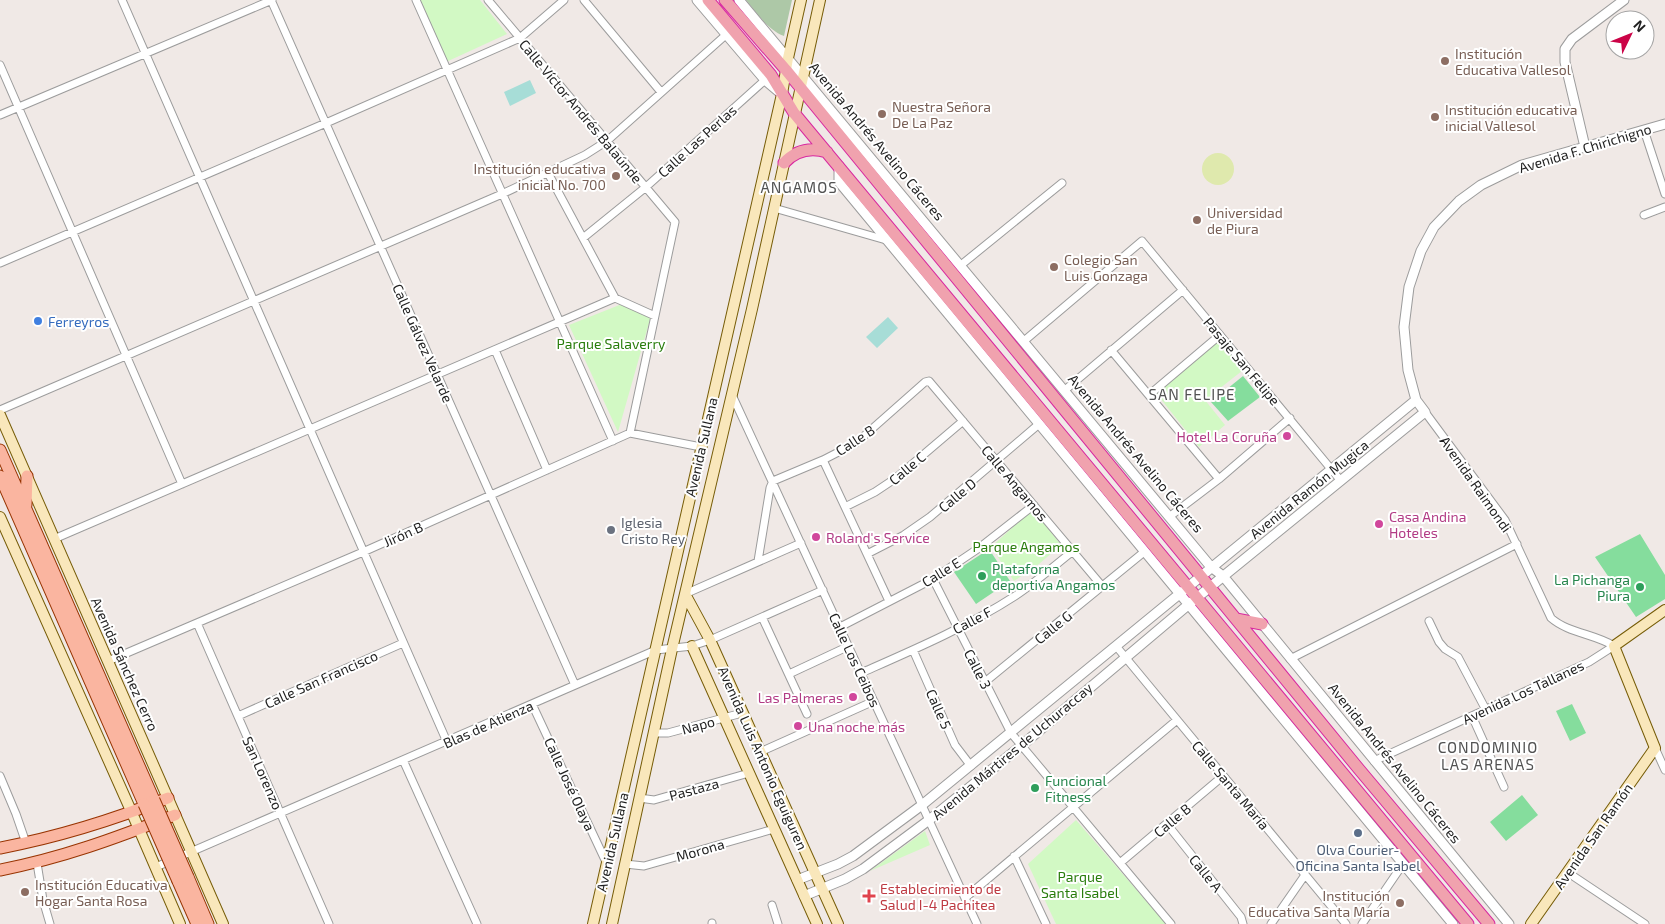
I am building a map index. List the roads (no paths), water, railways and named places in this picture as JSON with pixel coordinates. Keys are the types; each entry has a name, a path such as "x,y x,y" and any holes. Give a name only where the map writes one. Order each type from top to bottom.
{"highway":[{"path":"708,0 729,32 771,75 794,113 1192,601 1468,924"},
{"name":"Avenida Andrés Avelino Cáceres","path":"726,0 786,70 1236,620 1489,924"},
{"path":"784,163 796,153 804,150 827,152"},
{"path":"1236,620 1262,624"}],"main road":[{"name":"Avenida Sullana","path":"594,924 782,94 801,0"},
{"name":"Avenida Sullana","path":"612,924 672,649 732,395 820,0"},
{"path":"774,129 783,126 790,131"},
{"path":"714,388 732,395"},
{"name":"Avenida Sánchez Cerro","path":"0,415 223,924"},
{"name":"Avenida Sánchez Cerro","path":"0,450 149,802"},
{"name":"Avenida Sánchez Cerro","path":"0,476 183,879 208,924"},
{"path":"26,476 26,509"},
{"path":"0,517 180,924"},
{"name":"Avenida Luis Antonio Eguiguren","path":"685,594 710,640 838,924"},
{"name":"Avenida Los Tallanes","path":"1614,646 1665,610"},
{"name":"Avenida Luis Antonio Eguiguren","path":"692,646 817,924"},
{"path":"1614,646 1655,748"},
{"name":"Avenida San Ramón","path":"1531,924 1655,748"},
{"path":"0,848 26,843 132,813 168,798"},
{"path":"0,870 37,863 73,853 175,815"},
{"name":"Avenida Sánchez Cerro","path":"183,879 197,924"}],"street":[{"path":"122,0 446,742"},
{"path":"0,115 271,0"},
{"name":"Calle Gálvez Velarde","path":"271,0 575,686"},
{"path":"416,0 613,441"},
{"name":"Calle Víctor Andrés Balaúnde","path":"488,0 675,222 655,316"},
{"path":"0,263 520,38 564,0"},
{"path":"584,0 662,92"},
{"path":"697,0 729,32 765,80 782,94"},
{"name":"Avenida Andrés Avelino Cáceres","path":"740,0 1211,568 1223,576 1509,924"},
{"path":"1585,147 1565,62 1565,49 1572,39 1624,0"},
{"path":"0,410 502,194 585,155 607,141 729,32"},
{"path":"0,65 182,484"},
{"name":"Calle Las Perlas","path":"583,238 646,187 765,80"},
{"name":"Avenida F. Chirichigno","path":"1416,400 1408,370 1404,327 1409,287 1421,251 1431,233 1459,200 1481,185 1522,165 1665,124"},
{"path":"1644,130 1665,194"},
{"path":"839,166 839,182 886,240 1144,552 1183,590"},
{"path":"548,173 615,298 655,316 630,433 701,448"},
{"path":"961,266 1062,183"},
{"path":"1644,215 1665,207"},
{"path":"774,208 886,240"},
{"name":"Pasaje San Felipe","path":"1024,341 1142,241 1290,418 1340,481"},
{"path":"1064,390 1183,290"},
{"path":"54,539 615,298"},
{"path":"1149,395 1220,335"},
{"path":"495,350 547,470"},
{"path":"1111,350 1219,479"},
{"name":"Calle Angamos","path":"927,381 929,381 1102,586"},
{"name":"Calle B","path":"773,481 823,460 856,443 927,381"},
{"name":"Calle Los Ceibos","path":"732,395 977,924"},
{"name":"Avenida Ramón Mugica","path":"1201,576 1416,400"},
{"name":"Avenida Raimondi","path":"1416,400 1500,513 1518,544 1551,618 1557,623 1602,639 1614,646"},
{"name":"Avenida Ramón Mugica","path":"1209,587 1425,412"},
{"path":"1170,517 1219,479 1290,418"},
{"name":"Calle C","path":"845,507 890,482 963,421"},
{"name":"Calle D","path":"867,554 904,535 923,522 1039,424"},
{"name":"Jirón B","path":"108,662 363,552 630,433"},
{"path":"823,460 889,601"},
{"path":"758,561 773,481"},
{"name":"Calle E","path":"840,626 933,579 979,548 1034,505"},
{"path":"685,594 801,543"},
{"path":"1290,659 1518,544"},
{"name":"Calle F","path":"862,673 958,628 1015,596 1042,577 1073,551"},
{"name":"Calle G","path":"985,682 1144,552"},
{"name":"Avenida Mártires de Uchuraccay","path":"797,880 815,874 853,856 922,805 972,766 1201,576"},
{"name":"Calle 3","path":"933,579 1011,733 1170,924"},
{"name":"Avenida Mártires de Uchuraccay","path":"804,896 864,868 929,820 1021,746 1124,656 1209,587"},
{"name":"Blas de Atienza","path":"156,868 656,650 692,646 710,640 823,590"},
{"path":"1192,601 1453,924"},
{"path":"762,617 807,714"},
{"path":"1429,621 1439,642 1445,649 1458,657 1486,710"},
{"name":"San Lorenzo","path":"197,623 329,924"},
{"name":"Calle San Francisco","path":"238,716 403,643"},
{"path":"789,674 849,646"},
{"name":"Calle Santa María","path":"1116,646 1346,924"},
{"name":"Avenida Los Tallanes","path":"1374,761 1589,662 1614,646"},
{"name":"Calle 5","path":"913,650 955,745 972,766"},
{"path":"760,752 874,701"},
{"name":"Calle José Olaya","path":"532,704 607,864"},
{"name":"Napo","path":"654,733 668,733 742,713"},
{"path":"1472,716 1504,787"},
{"path":"965,898 1177,720"},
{"path":"1655,748 1665,770"},
{"path":"403,760 477,924"},
{"name":"Pastaza","path":"639,798 654,800 749,773"},
{"path":"0,776 26,843"},
{"name":"Calle B","path":"1120,863 1223,776"},
{"name":"Calle A","path":"1167,824 1242,920 1248,924"},
{"name":"Morona","path":"625,864 644,866 774,828"},
{"path":"1014,856 1046,924"},
{"path":"37,863 43,900 50,924"},
{"path":"1362,924 1403,864"},
{"path":"1568,872 1645,924"},
{"path":"1271,924 1305,875"},
{"path":"772,905 778,924"}],"water":[{"path":"530,80 536,93 510,106 504,92"},
{"path":"888,317 898,328 877,348 866,337"}],"place":[{"name":"Institución Educativa Vallesol","path":"1445,61"},
{"name":"Nuestra Señora De La Paz","path":"882,114"},
{"name":"Institución educativa inicial Vallesol","path":"1435,117"},
{"name":"Institución educativa inicial No. 700","path":"616,176"},
{"name":"Universidad de Piura","path":"1197,220"},
{"name":"Colegio San Luis Gonzaga","path":"1054,267"},
{"name":"Ferreyros","path":"38,321"},
{"name":"Hotel La Coruña","path":"1287,436"},
{"name":"Casa Andina Hoteles","path":"1379,524"},
{"name":"Iglesia Cristo Rey","path":"611,530"},
{"name":"Roland's Service","path":"816,537"},
{"name":"Plataforna deportiva Angamos","path":"982,576"},
{"name":"La Pichanga Piura","path":"1640,587"},
{"name":"Las Palmeras","path":"853,697"},
{"name":"Una noche más","path":"798,726"},
{"name":"Funcional Fitness","path":"1035,788"},
{"name":"Olva Courier- Oficina Santa Isabel","path":"1358,833"},
{"name":"Institución Educativa Hogar Santa Rosa","path":"25,892"},
{"name":"Establecimiento de Salud I-4 Pachitea","path":"869,896"},
{"name":"Institución Educativa Santa María","path":"1400,903"}],"district":[{"name":"ANGAMOS","path":"799,187"},
{"name":"SAN FELIPE","path":"1192,394"},
{"name":"CONDOMINIO LAS ARENAS","path":"1488,756"}],"park label":[{"name":"Parque Salaverry","path":"611,343"},
{"name":"Parque Angamos","path":"1026,546"},
{"name":"Parque Santa Isabel","path":"1080,884"}]}
